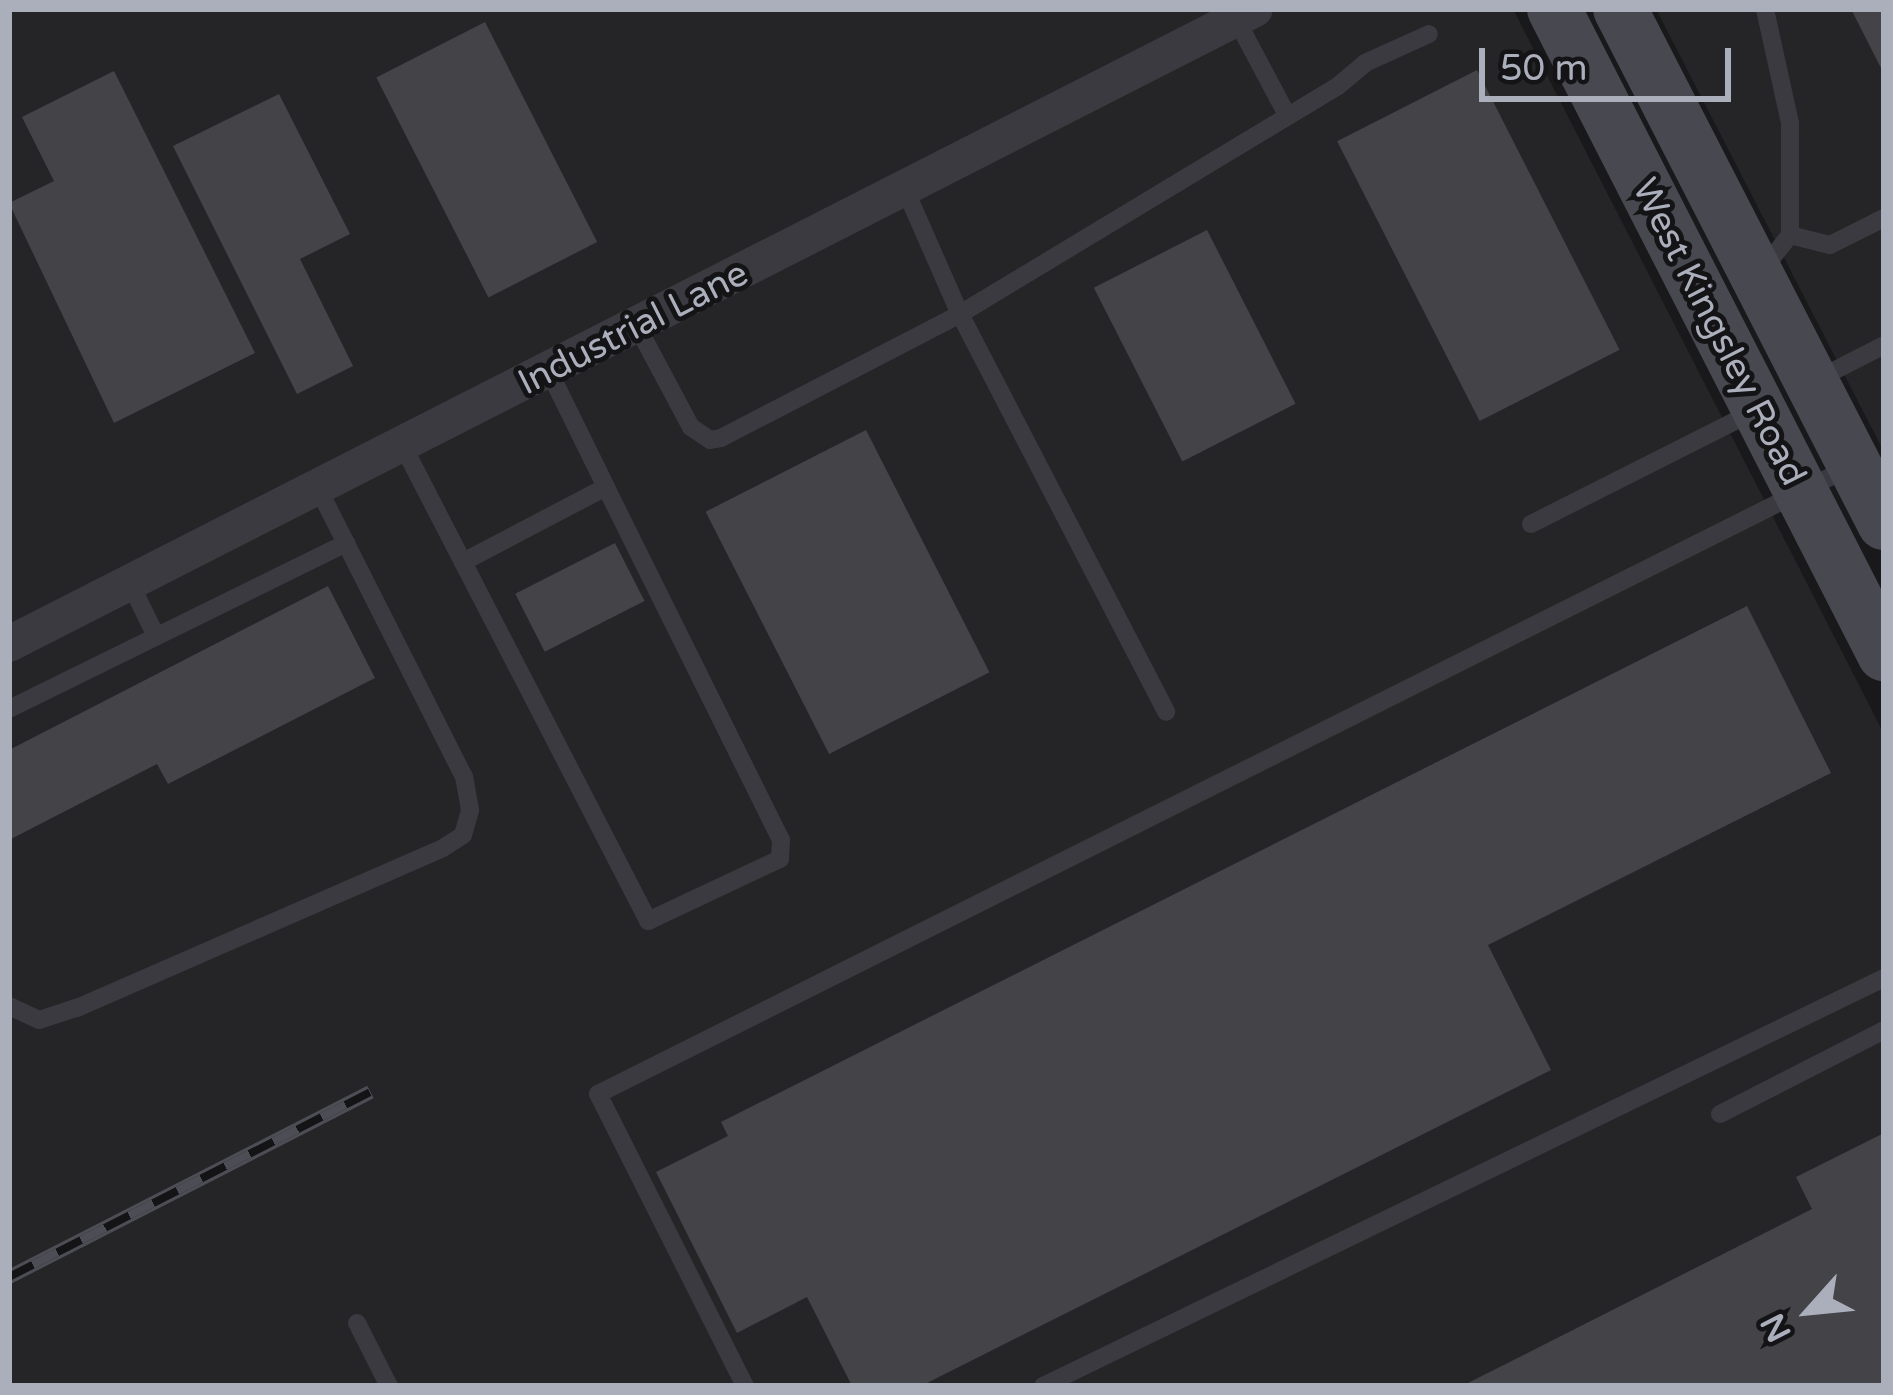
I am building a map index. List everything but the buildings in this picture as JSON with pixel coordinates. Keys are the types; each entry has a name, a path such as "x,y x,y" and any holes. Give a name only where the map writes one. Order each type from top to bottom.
{"main road":[{"name":"West Kingsley Road","path":"1554,9 1785,396 1854,464 1884,523"},
{"name":"West Kingsley Road","path":"1620,9 1774,255 1785,396 1801,492 1884,655"}],"street":[{"name":"Industrial Lane","path":"9,644 1246,14"}],"lane":[{"path":"1766,9 1790,123 1774,255 1830,245 1884,218"},
{"path":"1246,14 1287,115"},
{"path":"638,326 691,427 710,440 960,314 1365,63 1429,34"},
{"path":"905,189 960,314 1166,712"},
{"path":"1531,524 1884,345"},
{"path":"403,446 648,920 780,859 781,840 549,371"},
{"path":"745,1386 598,1094 1854,464"},
{"path":"463,562 606,487"},
{"path":"9,1006 39,1021 77,1008 443,848 463,835 470,810 464,778 318,488"},
{"path":"9,709 346,543"},
{"path":"130,583 156,636"},
{"path":"1043,1386 1884,978"},
{"path":"1720,1114 1884,1030"},
{"path":"357,1323 389,1386"}],"shaded area":[{"path":"9,9 1513,9 1884,734 1884,1386 9,1386"},
{"path":"1656,9 1884,9 1884,452"}],"railway":[{"path":"9,1277 370,1092"}]}
